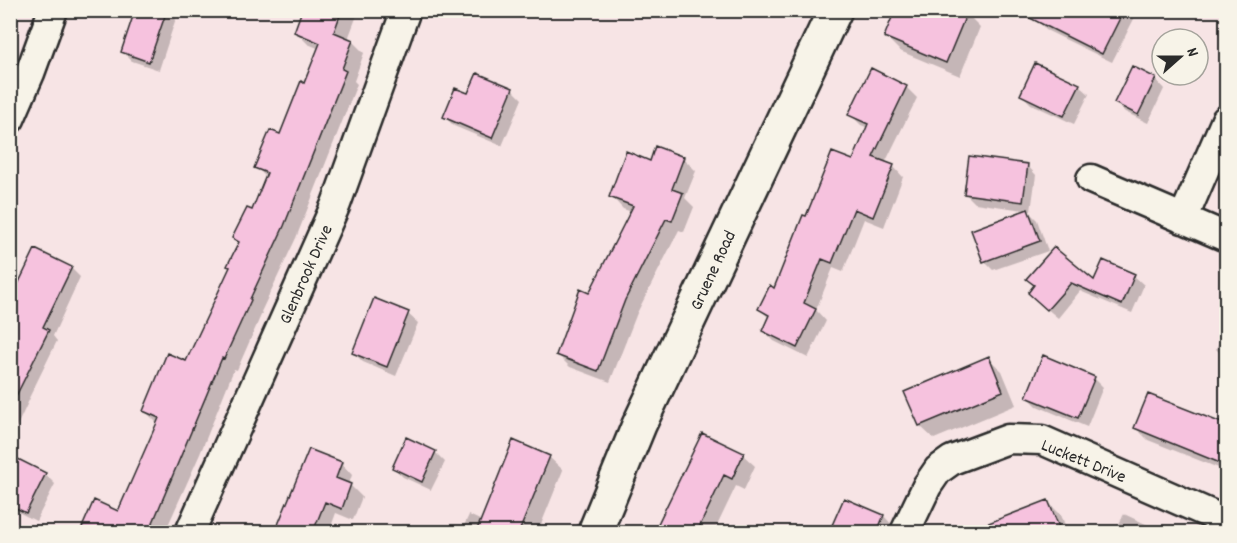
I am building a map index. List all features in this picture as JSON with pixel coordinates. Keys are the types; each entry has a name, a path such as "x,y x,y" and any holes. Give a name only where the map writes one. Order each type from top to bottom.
{"street":[{"path":"10,119 53,10"},
{"name":"Glenbrook Drive","path":"190,532 336,204 406,10"},
{"name":"Gruene Road","path":"594,532 639,425 835,10"},
{"path":"1183,219 1227,120"},
{"path":"1091,179 1227,237"},
{"name":"Luckett Drive","path":"905,532 927,486 938,470 952,460 1008,440 1042,440 1227,521"}],"building":[{"path":"135,10 167,10 149,62 121,52"},
{"path":"302,10 342,10 334,32 353,40 342,69 346,71 284,226 224,359 222,358 149,532 80,532 94,500 118,511 159,418 143,411 167,353 186,361 230,267 227,266 239,242 232,238 247,208 252,210 267,173 254,168 270,130 280,134 301,81 304,83 320,43 294,32"},
{"path":"895,10 968,10 946,63 884,37"},
{"path":"1014,10 1124,10 1102,54"},
{"path":"1035,63 1080,84 1064,116 1020,95"},
{"path":"1132,66 1150,75 1152,87 1138,115 1114,103"},
{"path":"871,68 907,86 873,157 894,165 873,217 854,209 832,263 822,259 804,303 816,309 797,348 762,331 769,315 758,309 770,285 774,288 803,215 806,216 832,152 853,160 868,124 848,115"},
{"path":"477,73 513,88 492,138 443,117 455,88 468,93"},
{"path":"655,146 684,157 672,189 683,193 672,221 666,219 625,300 598,371 556,355 580,289 589,293 633,206 609,197 626,151 650,161"},
{"path":"969,156 1028,164 1023,202 964,194"},
{"path":"1028,209 1040,241 983,262 971,230"},
{"path":"1054,247 1094,280 1103,260 1135,274 1122,305 1071,283 1047,310 1028,293 1034,285 1026,279"},
{"path":"35,249 72,267 43,327 49,330 10,408 10,301"},
{"path":"374,298 409,312 387,367 352,353"},
{"path":"1043,355 1095,377 1078,418 1026,397"},
{"path":"989,356 1003,391 919,426 904,392"},
{"path":"1148,394 1227,425 1227,446 1220,463 1134,428"},
{"path":"702,433 744,453 732,479 724,475 697,532 654,532"},
{"path":"406,437 436,451 422,482 392,468"},
{"path":"513,440 550,456 519,532 476,532"},
{"path":"309,449 342,462 336,478 351,484 342,509 325,502 313,532 275,532"},
{"path":"10,455 46,473 26,513 10,505 17,486 10,482"},
{"path":"844,498 884,515 877,532 829,532"},
{"path":"1048,500 1061,532 968,532 968,531"}]}
